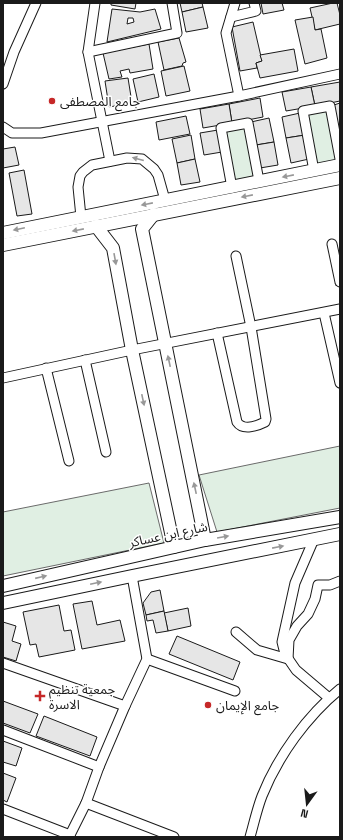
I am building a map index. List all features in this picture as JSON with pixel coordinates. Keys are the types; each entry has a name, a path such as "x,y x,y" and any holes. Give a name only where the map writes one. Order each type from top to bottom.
{"main road":[{"path":"3,233 81,216 232,188 259,181 340,165"},
{"path":"3,245 340,178"},
{"path":"154,214 142,229 205,540"},
{"path":"96,226 113,248 132,350 174,547"},
{"name":"شارع ابن عساكر","path":"3,586 205,540 340,517"},
{"path":"3,603 340,534"}],"street":[{"path":"3,84 14,52 36,3"},
{"path":"95,3 88,52 110,161"},
{"path":"88,52 177,33 172,3"},
{"path":"235,3 226,33 239,96"},
{"path":"231,17 256,11 254,3"},
{"path":"3,127 12,133 41,133 239,96 340,74"},
{"path":"314,171 303,111 330,106 340,158"},
{"path":"232,188 221,128 248,123 259,181"},
{"path":"81,216 78,187 80,176 92,165 110,161 134,158 142,159 149,163 158,176 166,200"},
{"path":"332,244 340,282"},
{"path":"217,333 237,422 240,426 244,427 262,424 265,422 266,418 251,327 236,256"},
{"path":"3,378 132,350 340,309"},
{"path":"324,312 340,383"},
{"path":"85,360 106,452"},
{"path":"46,368 69,461"},
{"path":"314,539 294,583 282,642 284,654 296,670 329,698"},
{"path":"3,809 69,836 86,803 99,767 147,659 132,576"},
{"path":"288,659 289,640 297,626 308,614 315,599 318,585 330,585 340,581"},
{"path":"236,632 257,650 288,659"},
{"path":"147,659 235,691"},
{"path":"3,663 125,706"},
{"path":"250,837 262,796 274,768 297,734 329,698 340,689"},
{"path":"3,730 99,767"},
{"path":"86,803 174,837"}],"green space":[{"path":"328,109 338,160 317,164 307,113"},
{"path":"245,126 255,177 235,181 225,130"},
{"path":"340,446 340,508 217,532 199,475"},
{"path":"149,483 164,543 3,576 3,512"}],"building":[{"path":"111,3 136,3 135,9 111,5"},
{"path":"180,3 202,3 203,7 182,12"},
{"path":"261,3 282,3 284,10 263,14"},
{"path":"337,3 340,15 340,24 315,30 310,8"},
{"path":"203,7 208,28 186,32 182,12"},
{"path":"112,9 140,12 155,9 161,29 107,42","holes":["128,18 133,18 134,22 127,24"]},
{"path":"313,17 315,30 321,29 327,58 305,64 295,20"},
{"path":"253,22 262,61 256,63 257,68 240,71 232,27"},
{"path":"179,38 186,62 183,63 182,66 164,70 158,42"},
{"path":"149,44 153,69 130,73 129,69 120,71 122,77 109,79 103,53"},
{"path":"294,49 298,71 260,78 256,63 262,61 260,55"},
{"path":"184,66 190,91 166,96 161,71"},
{"path":"154,74 159,97 138,102 133,79"},
{"path":"128,78 132,103 109,107 105,81"},
{"path":"340,82 340,101 315,106 311,87"},
{"path":"311,87 315,106 286,111 282,92"},
{"path":"260,98 263,117 232,123 229,104"},
{"path":"340,103 340,128 338,129 334,105"},
{"path":"229,104 232,123 203,128 200,109"},
{"path":"300,113 305,135 286,138 282,117"},
{"path":"186,116 190,134 159,140 156,122"},
{"path":"269,118 274,142 256,145 251,122"},
{"path":"218,130 222,152 204,155 200,133"},
{"path":"191,135 195,159 177,163 172,139"},
{"path":"305,135 309,159 291,163 286,138"},
{"path":"274,142 278,165 260,168 256,145"},
{"path":"15,147 19,165 3,168 3,149"},
{"path":"195,159 200,182 181,185 177,163"},
{"path":"24,170 32,214 17,216 9,173"},
{"path":"160,590 164,611 146,615 143,603 151,592"},
{"path":"92,601 97,625 120,620 125,641 82,649 73,604"},
{"path":"59,605 64,631 71,630 75,650 39,657 36,644 30,645 23,612"},
{"path":"188,608 191,626 168,631 164,613"},
{"path":"164,611 168,631 156,633 153,620 147,621 146,615"},
{"path":"3,622 16,626 12,641 21,644 16,661 3,657"},
{"path":"177,636 240,662 233,680 169,654"},
{"path":"3,701 38,714 30,733 3,723"},
{"path":"44,716 97,737 90,756 36,736"},
{"path":"3,741 22,748 16,766 3,762"},
{"path":"3,773 16,778 7,802 3,800"}],"place":[{"name":"جامع المصطفى","path":"52,101"},
{"name":"جمعية تنظيم الاسرة","path":"40,696"},
{"name":"جامع الإيمان","path":"208,705"}]}
